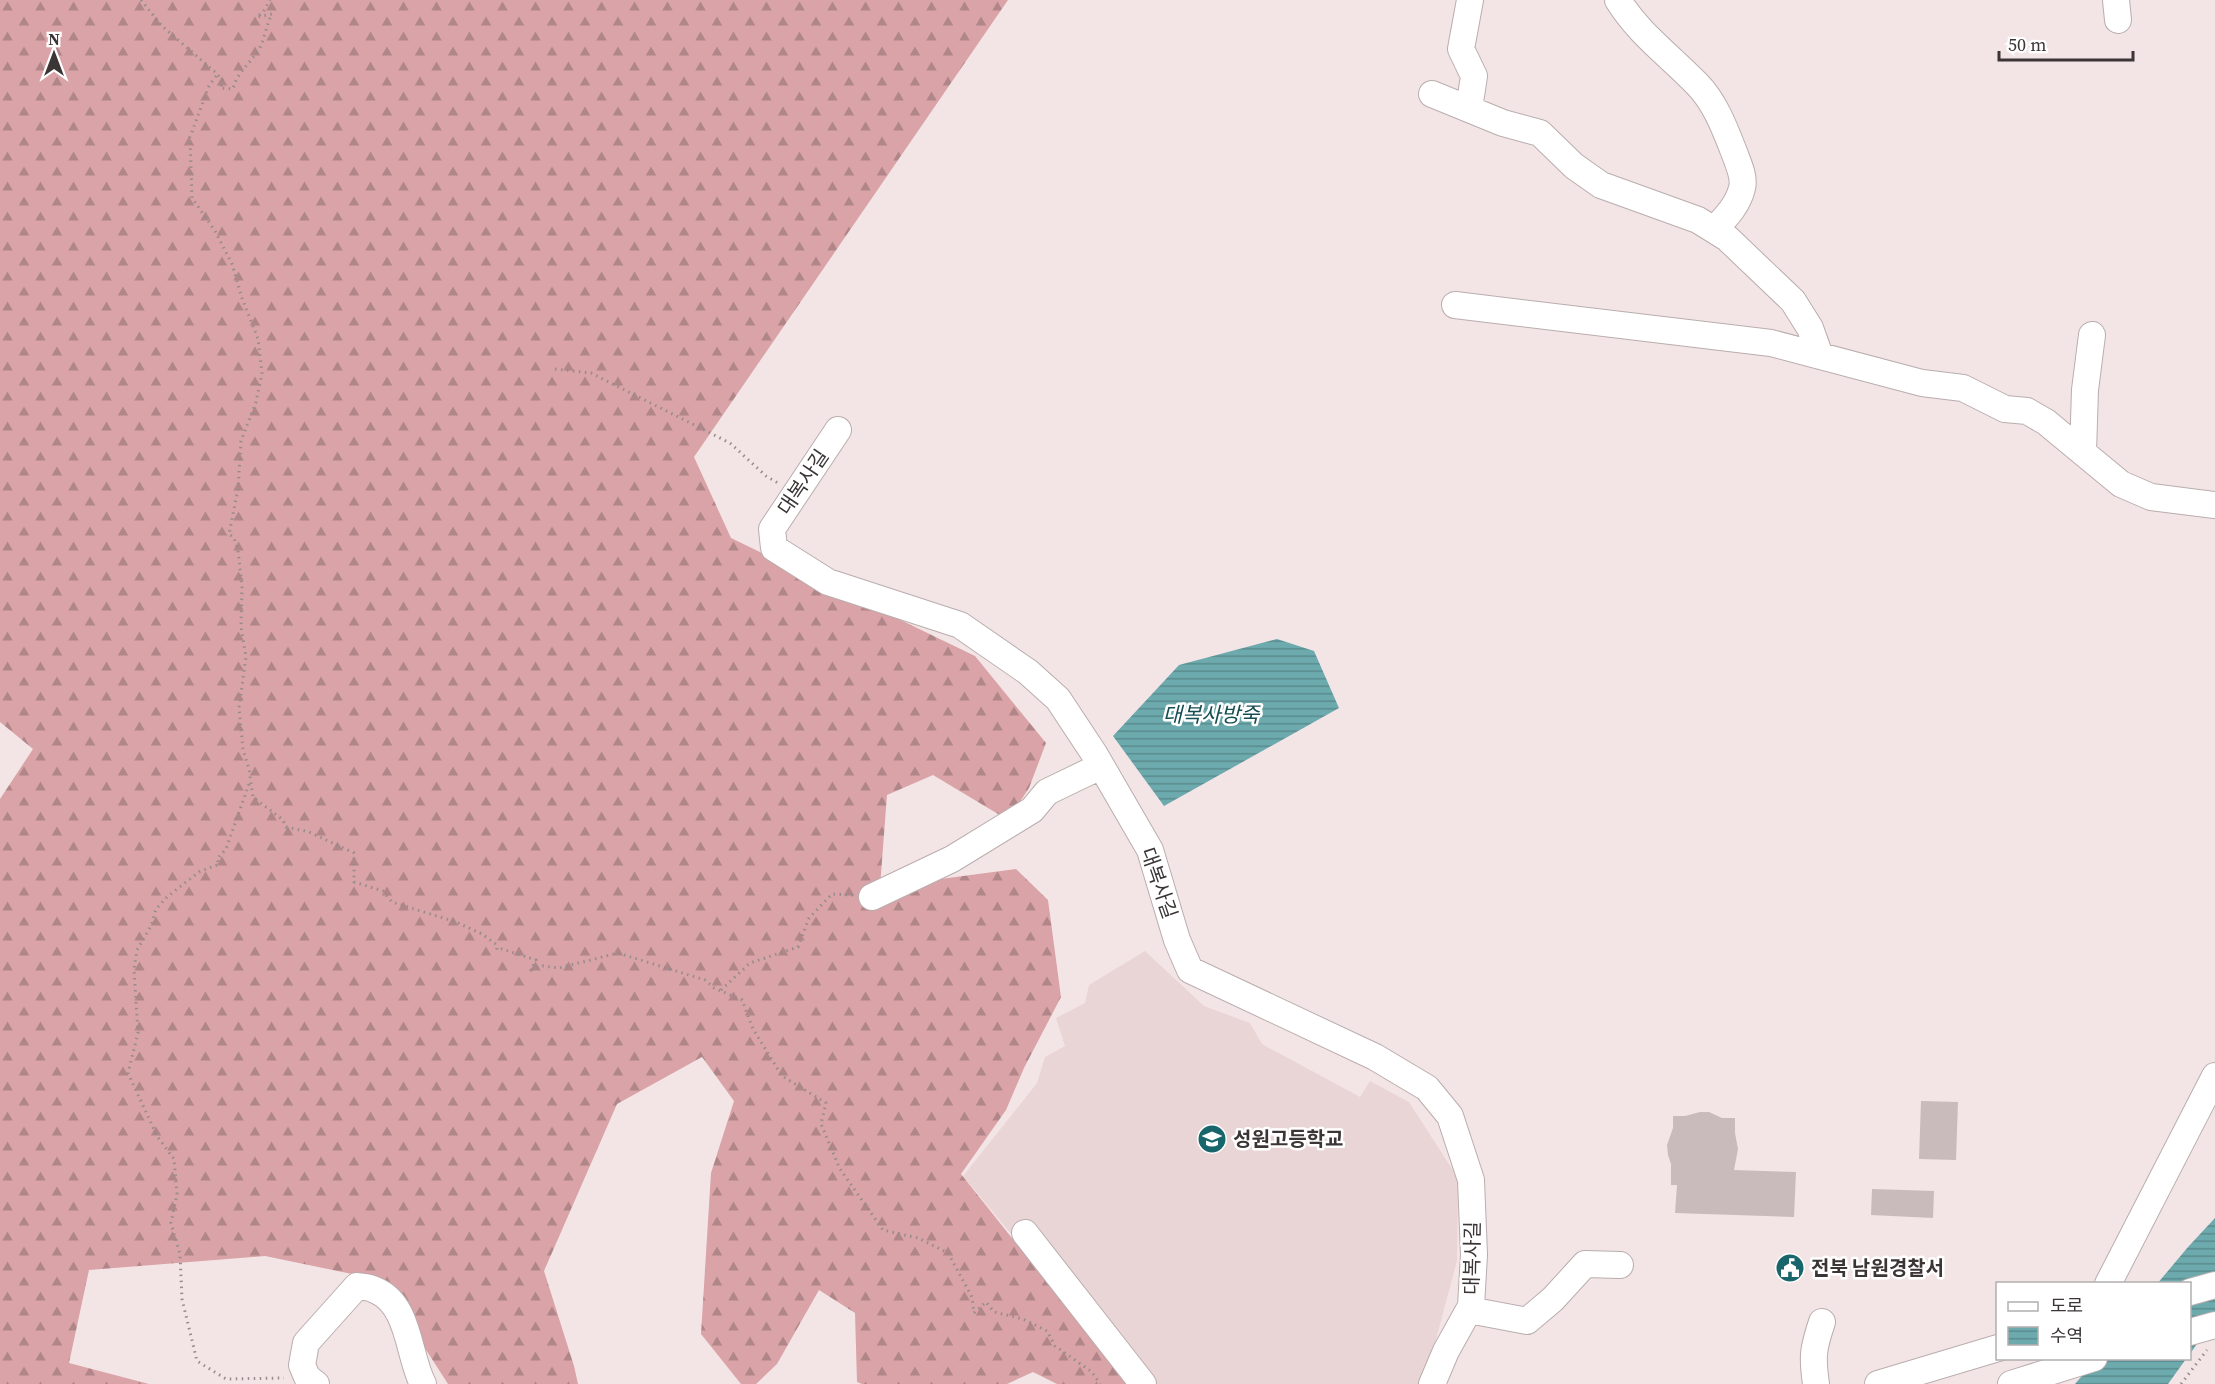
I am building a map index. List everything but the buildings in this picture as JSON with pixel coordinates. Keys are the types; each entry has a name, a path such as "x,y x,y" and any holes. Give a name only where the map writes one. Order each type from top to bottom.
{"street":[{"path":"1469,109 1474,76 1461,49 1470,0"},
{"path":"1618,0 1625,12 1663,53 1698,85 1722,121 1740,167 1743,186 1730,213 1714,230"},
{"path":"1432,94 1503,123 1540,133 1574,166 1600,185 1698,220 1727,238 1793,301 1810,328 1820,356"},
{"path":"1455,305 1771,343 1922,383 1963,388 2005,409 2027,411 2046,422 2121,484 2151,496 2215,505"},
{"path":"2082,452 2085,390 2092,335"},
{"name":"대복사길","path":"838,430 772,529 774,548 828,582 960,625 1028,672 1058,699 1101,766 1150,850 1190,970 1376,1057 1428,1088 1450,1116 1471,1180 1474,1255 1471,1306 1446,1351 1432,1384"},
{"path":"872,897 952,859 1032,810 1047,792 1101,766"},
{"path":"2109,1282 2215,1076"},
{"path":"1025,1233 1143,1384"},
{"path":"1469,1310 1527,1321 1553,1299 1585,1264 1620,1265"},
{"path":"2191,1292 2215,1285"},
{"path":"312,1381 302,1365 306,1343 357,1286 376,1290 394,1304 410,1339 418,1374 423,1384"},
{"path":"1816,1384 1812,1360 1813,1349 1822,1322"},
{"path":"1878,1384 1996,1349"},
{"path":"2023,1382 2088,1360"}],"path":[{"path":"141,0 161,25 196,54 223,81 220,88 233,89 235,78 260,48 266,25 272,14 257,17 270,0"},
{"path":"216,75 209,86 190,137 192,198 215,231 232,264 258,339 262,373 256,402 241,441 238,489 229,534 234,538 238,550 242,587 241,627 246,657 238,708 243,749 253,797 283,820 286,827 309,832 354,853 354,882 383,891 392,902 456,922 482,934 497,945 497,950 502,949 536,960 531,970 543,966 558,968 618,953 705,980 709,985 742,1000 753,1029 782,1076 826,1103 821,1124 840,1169 883,1230 918,1238 948,1253 972,1297 974,1313 986,1302 994,1312 1023,1319 1047,1331 1055,1346 1092,1372 1100,1384"},
{"path":"555,369 591,373 730,443 766,476 795,494"},
{"path":"250,782 226,849 217,859 219,864 199,872 167,897 156,909 151,926 137,950 134,969 138,1033 128,1073 157,1136 174,1159 177,1194 171,1223 180,1254 182,1299 197,1361 226,1379 312,1381"},
{"path":"721,990 750,963 798,947 808,918 832,894 872,897"},
{"path":"2181,1384 2204,1335"}],"shaded area":[{"name":"성원고등학교","path":"1145,951 1204,1006 1250,1023 1262,1044 1360,1097 1370,1081 1409,1102 1458,1178 1457,1261 1424,1384 1136,1384 963,1176 1037,1083 1045,1057 1065,1046 1056,1018 1085,1003 1089,985"}],"green space":[{"path":"0,0 1008,0 694,457 731,538 975,656 1046,743 1029,788 1008,820 933,775 887,795 880,887 1016,869 1048,900 1061,997 1024,1068 1006,1110 961,1174 1128,1384 1057,1384 1033,1372 1007,1384 862,1384 857,1382 855,1313 819,1290 777,1364 756,1384 741,1384 701,1334 711,1173 734,1101 702,1057 617,1104 544,1271 578,1384 448,1384 381,1280 265,1256 89,1270 69,1363 149,1384 0,1384 0,799 33,749 0,722"}],"water":[{"name":"대복사방죽","path":"1277,639 1314,651 1339,708 1164,806 1113,736 1179,665"},
{"path":"2215,1218 2215,1317 2191,1353 2191,1282 2159,1282"},
{"path":"2095,1360 2185,1360 2168,1384 2075,1384"}],"place":[{"name":"성원고등학교","path":"1212,1139"},
{"name":"전북 남원경찰서","path":"1790,1268"}]}
